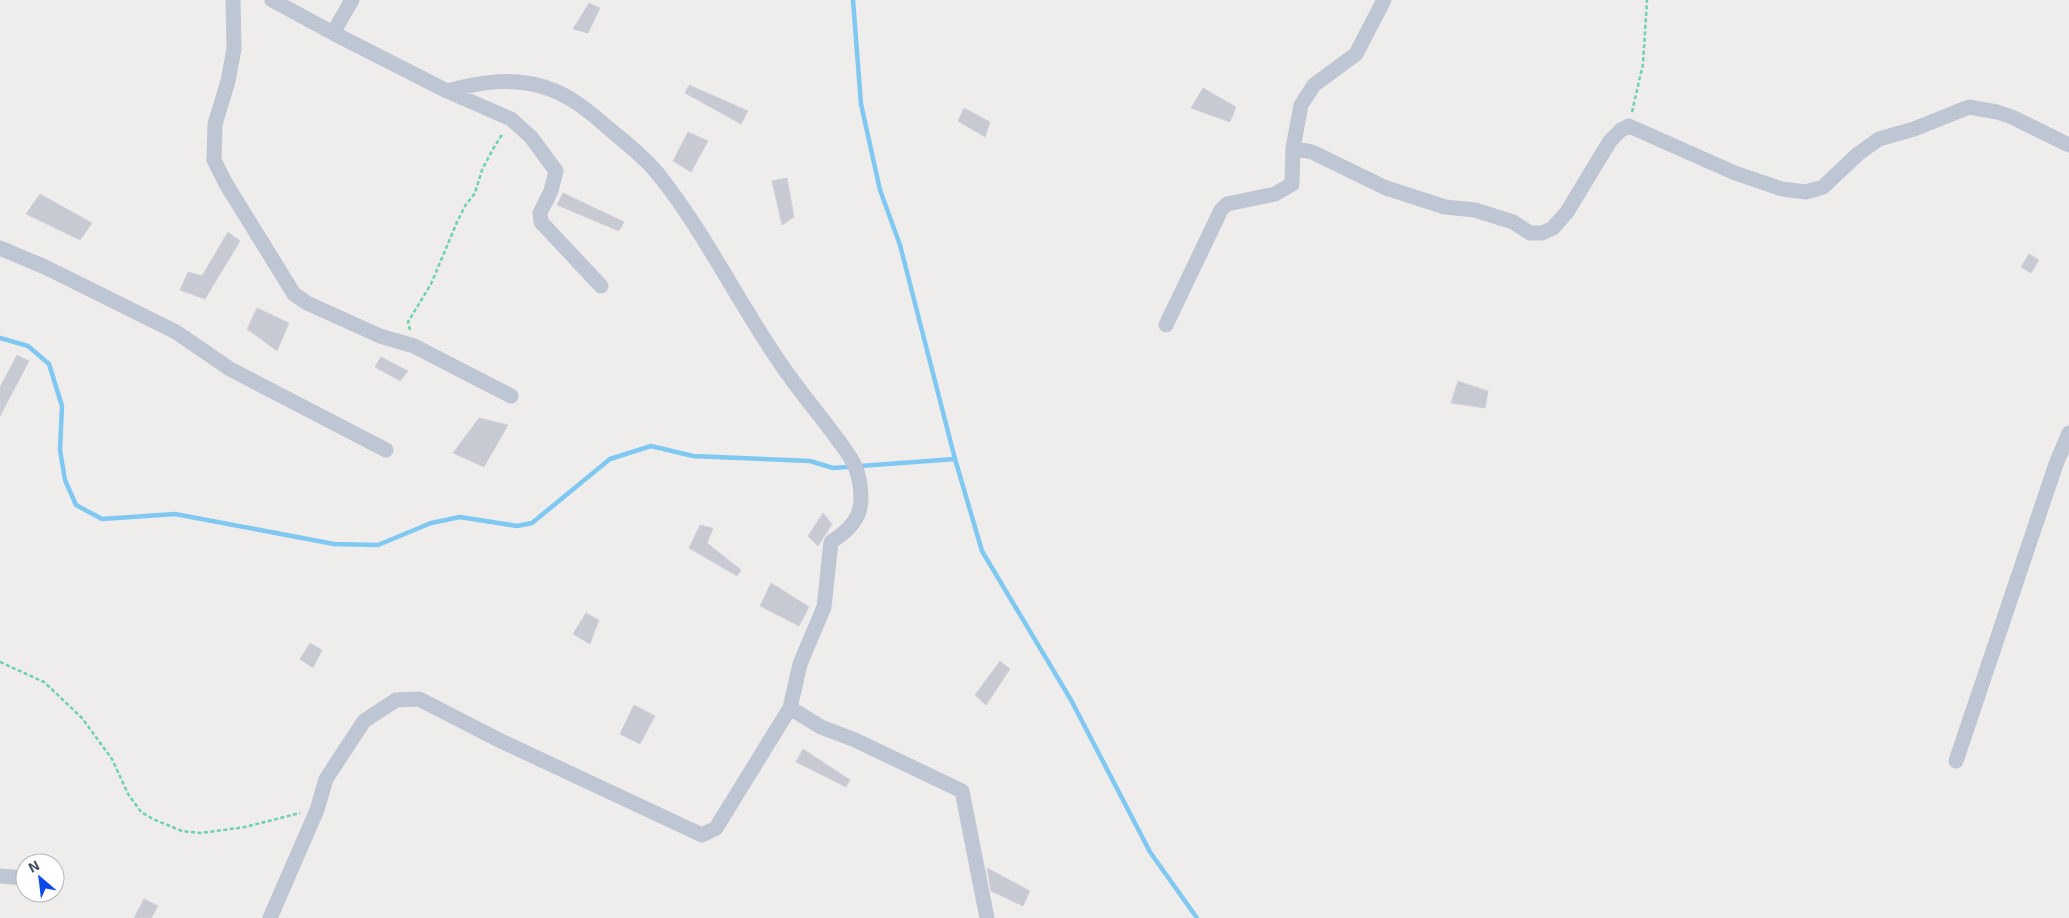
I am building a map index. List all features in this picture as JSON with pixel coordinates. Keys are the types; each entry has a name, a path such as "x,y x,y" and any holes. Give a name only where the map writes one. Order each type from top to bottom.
{"street":[{"path":"234,0 234,49 228,81 215,124 214,160 226,184 294,294 307,304 380,336 414,346 511,396"},
{"path":"272,0 447,91 511,119 531,137 556,171 551,191 540,213 541,222 601,286"},
{"path":"333,33 352,0"},
{"path":"1166,325 1221,210 1227,204 1275,194 1292,184 1293,148 1301,105 1314,85 1356,54 1384,0"},
{"path":"270,918 317,810 326,779 364,721 396,700 420,699 501,741 702,835 716,828 790,708 800,664 824,608 831,542 849,530 860,512 861,496 858,474 853,461 812,403 784,368 712,252 661,178 584,107 546,87 505,80 476,83 447,91"},
{"path":"1293,148 1312,152 1386,188 1445,207 1475,210 1513,222 1530,233 1542,232 1553,228 1567,212 1610,141 1620,130 1629,126 1735,173 1782,189 1806,192 1823,187 1858,154 1879,139 1914,129 1970,107 2012,117 2069,145"},
{"path":"0,248 44,267 176,332 230,369 386,450"},
{"path":"1956,761 2056,464 2069,433"},
{"path":"790,708 821,727 855,740 962,791 987,918"},
{"path":"0,876 15,877"}],"path":[{"path":"1629,126 1643,64 1647,0"},
{"path":"414,346 408,322 431,284 457,222 465,206 476,192 486,163 511,119"},
{"path":"0,662 44,682 82,718 112,759 128,794 141,812 153,819 182,831 201,833 245,827 292,814 317,810"}],"building":[{"path":"589,3 600,8 588,33 573,29"},
{"path":"689,85 748,111 741,124 685,93"},
{"path":"1203,88 1236,107 1230,122 1191,108"},
{"path":"964,108 990,122 985,137 958,121"},
{"path":"688,132 708,141 691,172 673,161"},
{"path":"787,178 794,217 782,225 772,181"},
{"path":"563,193 624,222 619,231 557,205"},
{"path":"40,194 92,223 80,240 26,214"},
{"path":"228,232 240,241 205,299 180,290 188,272 202,276"},
{"path":"2029,254 2039,260 2031,273 2021,267"},
{"path":"257,308 289,323 277,351 247,329"},
{"path":"17,355 29,361 0,416 0,387"},
{"path":"381,357 408,371 400,381 375,367"},
{"path":"1458,381 1488,391 1485,408 1451,403"},
{"path":"479,418 508,425 484,467 453,453"},
{"path":"823,513 832,524 818,546 808,536"},
{"path":"700,525 713,528 707,543 741,570 737,576 689,548"},
{"path":"771,583 809,607 799,626 760,606"},
{"path":"586,613 599,620 590,644 573,634"},
{"path":"310,643 322,650 313,668 300,659"},
{"path":"1000,661 1010,669 986,705 975,695"},
{"path":"634,705 655,716 640,744 620,734"},
{"path":"803,749 850,780 846,787 796,762"},
{"path":"987,868 1030,891 1023,906 991,891"},
{"path":"144,899 158,906 151,918 134,918"}],"waterway":[{"path":"853,0 861,104 880,190 900,245 955,459 982,551 1071,700 1150,852 1197,918"},
{"path":"0,338 28,346 49,364 62,406 60,450 65,480 76,505 102,519 175,514 334,544 378,545 431,523 460,517 517,526 532,523 610,459 651,446 693,456 810,461 833,468 955,459"}]}
